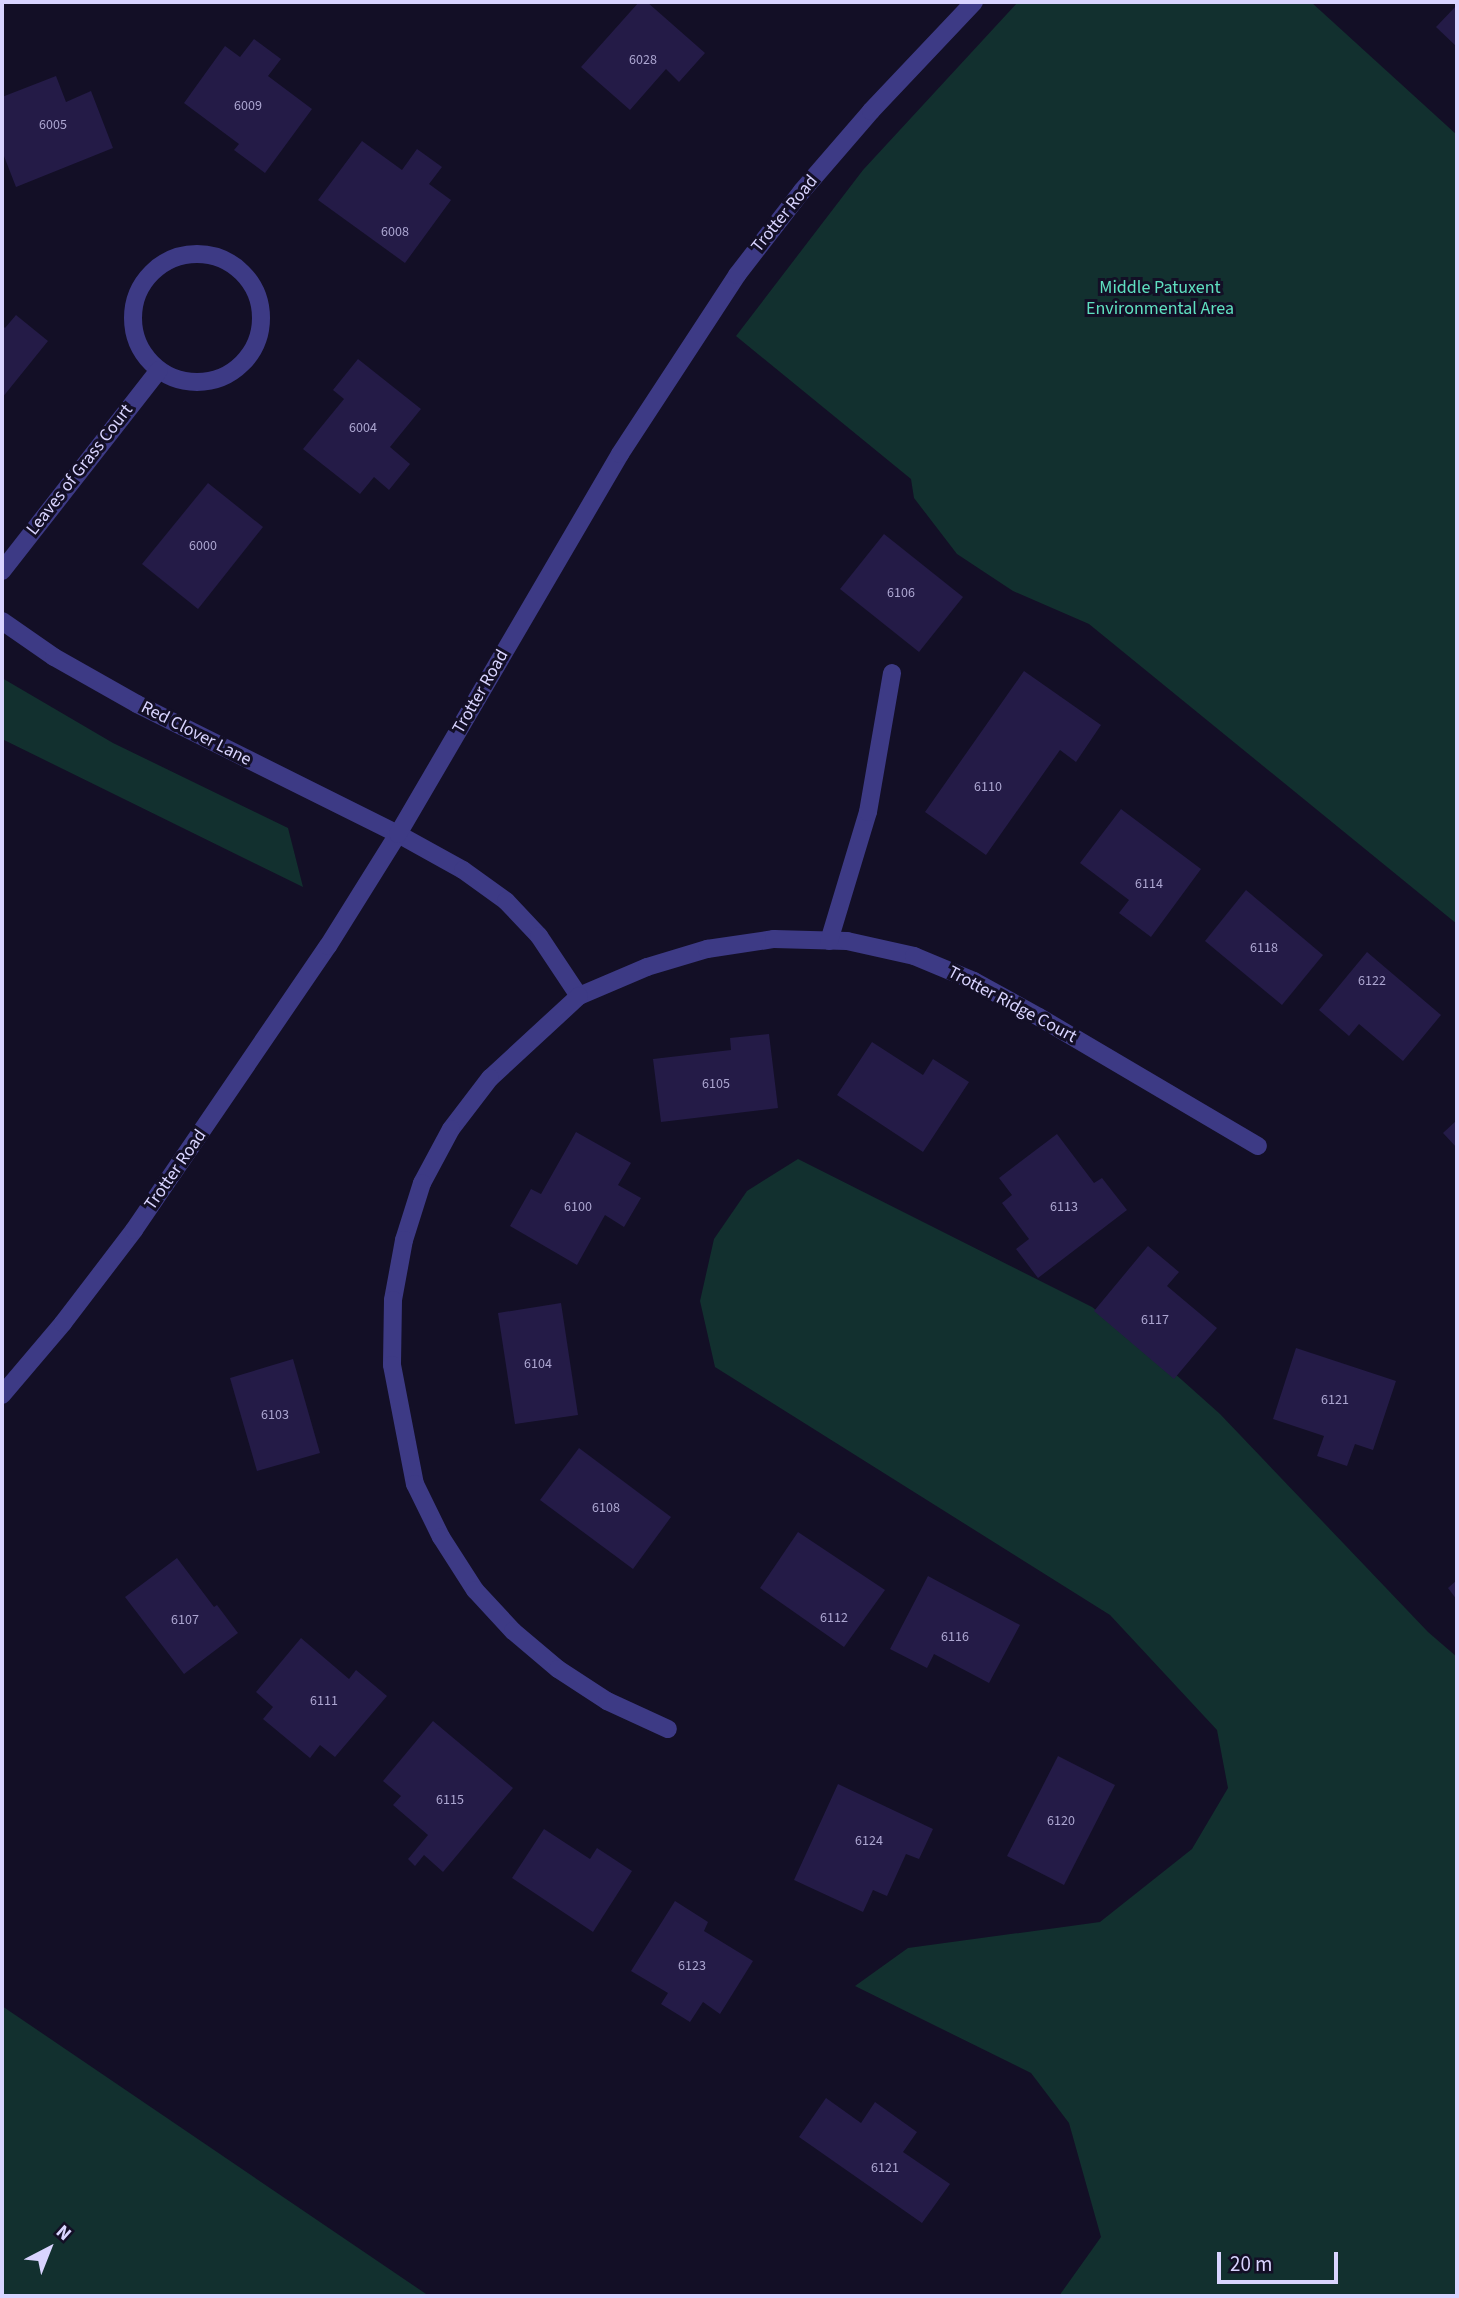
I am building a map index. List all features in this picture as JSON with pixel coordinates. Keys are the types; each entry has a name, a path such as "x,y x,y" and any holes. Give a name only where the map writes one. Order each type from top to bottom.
{"street":[{"name":"Trotter Road","path":"2,1395 134,1230 328,946 398,834 620,454 737,275 802,191 871,111 974,2"},
{"path":"204,253 226,259 249,278 262,307 260,337 244,364 216,381 185,382 159,370 142,351 133,324 134,301 148,275 176,256 204,253"},
{"name":"Leaves of Grass Court","path":"2,570 159,370"},
{"name":"Red Clover Lane","path":"2,621 54,657 137,704 398,834"},
{"path":"829,941 868,812 892,673"},
{"path":"398,834 463,870 506,901 539,936 579,996"},
{"name":"Trotter Ridge Court","path":"668,1729 607,1701 558,1669 513,1630 475,1590 441,1537 415,1484 392,1365 393,1300 404,1240 422,1183 451,1129 490,1078 579,996 647,967 706,949 774,939 847,941 914,956 975,981 1258,1146"}],"green space":[{"name":"Middle Patuxent Environmental Area","path":"1018,2 1311,2 1457,135 1457,924 1089,624 1013,591 957,554 914,498 911,479 736,336 863,170"},
{"path":"2,678 113,743 288,828 303,887 2,739"},
{"path":"798,1159 1092,1307 1145,1347 1220,1414 1428,1632 1457,1657 1457,2296 1059,2296 1101,2237 1069,2123 1031,2073 855,1986 908,1948 1100,1922 1192,1849 1228,1788 1217,1730 1110,1615 715,1367 700,1301 714,1239 747,1191"},
{"path":"2,2006 429,2296 2,2296"}],"building":[{"path":"639,2 647,2 705,53 679,82 666,69 630,110 581,67"},
{"path":"1457,5 1457,47 1436,27"},
{"path":"254,39 281,59 268,76 312,109 265,173 234,150 239,144 184,103 225,46 240,57"},
{"path":"56,76 66,102 91,91 113,148 16,187 2,151 2,97"},
{"path":"362,141 402,170 417,149 442,167 429,184 451,200 405,263 318,200"},
{"path":"16,315 48,341 2,398 2,325 5,328"},
{"path":"358,359 421,409 390,447 410,464 389,490 374,477 360,494 303,449 344,399 333,390"},
{"path":"208,483 263,527 198,609 142,564"},
{"path":"884,534 963,597 919,652 840,589"},
{"path":"1024,671 1101,725 1076,762 1060,750 986,855 925,812"},
{"path":"1121,809 1201,869 1151,937 1119,913 1129,900 1080,863"},
{"path":"1246,890 1323,955 1282,1005 1205,941"},
{"path":"1367,952 1441,1015 1403,1061 1359,1024 1349,1036 1319,1010"},
{"path":"769,1034 778,1108 661,1122 653,1059 731,1050 730,1038"},
{"path":"872,1042 923,1075 933,1059 969,1082 923,1152 837,1095"},
{"path":"1457,1120 1457,1148 1443,1133"},
{"path":"576,1132 631,1163 618,1185 641,1198 624,1227 605,1215 577,1265 510,1226 531,1189 541,1194"},
{"path":"1057,1134 1094,1183 1102,1178 1127,1210 1038,1278 1016,1249 1029,1239 1002,1203 1012,1195 999,1178"},
{"path":"1148,1246 1179,1272 1167,1286 1217,1328 1174,1379 1094,1311"},
{"path":"561,1303 578,1415 515,1424 498,1313"},
{"path":"1296,1348 1396,1381 1373,1450 1355,1444 1347,1466 1317,1456 1324,1436 1273,1419"},
{"path":"293,1359 320,1453 257,1471 230,1378"},
{"path":"579,1448 671,1517 633,1569 540,1500"},
{"path":"798,1532 885,1590 844,1647 760,1588"},
{"path":"177,1558 214,1607 217,1605 238,1633 184,1674 125,1597"},
{"path":"928,1576 1020,1625 989,1683 934,1654 927,1668 890,1649"},
{"path":"1457,1580 1457,1600 1448,1588"},
{"path":"301,1638 349,1679 356,1670 387,1696 335,1757 320,1745 310,1758 263,1719 273,1707 256,1692"},
{"path":"433,1721 513,1788 443,1872 424,1855 415,1866 408,1859 428,1835 393,1805 401,1796 383,1781"},
{"path":"1058,1756 1115,1785 1064,1885 1007,1856"},
{"path":"838,1784 933,1829 919,1859 906,1854 887,1896 873,1890 863,1912 794,1880"},
{"path":"544,1829 590,1859 597,1848 632,1871 593,1932 512,1878"},
{"path":"675,1901 708,1922 704,1931 753,1961 720,2014 703,2002 690,2022 661,2004 668,1993 631,1971"},
{"path":"826,2098 861,2123 875,2102 917,2132 903,2152 950,2184 922,2223 799,2137"}]}
